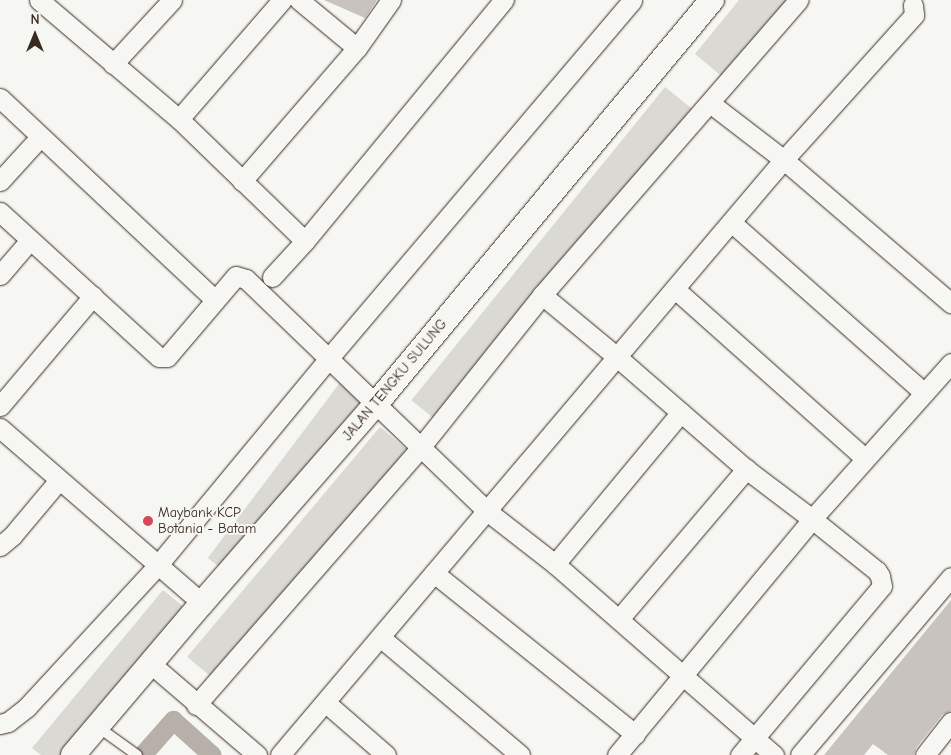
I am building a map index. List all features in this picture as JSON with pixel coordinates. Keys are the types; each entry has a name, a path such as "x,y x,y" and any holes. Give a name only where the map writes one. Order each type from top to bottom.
{"street":[{"path":"39,0 179,119 305,240"},
{"path":"113,64 171,0"},
{"path":"179,119 282,0"},
{"path":"299,0 356,48"},
{"path":"242,181 356,48 391,0"},
{"path":"272,277 305,240 504,0"},
{"path":"0,724 8,722 27,706 157,566 328,359 632,0"},
{"path":"196,705 420,448 542,295 798,0"},
{"name":"JALAN TENGKU SULUNG","path":"73,755 202,603 375,405 706,2"},
{"path":"280,755 784,160 914,15 909,3"},
{"path":"0,98 215,300"},
{"path":"710,103 784,160 951,303"},
{"path":"0,181 40,137"},
{"path":"0,212 156,356 163,358 167,357 236,276 246,279 487,511 555,564 774,755"},
{"path":"731,222 924,393"},
{"path":"0,275 30,240"},
{"path":"675,289 865,458"},
{"path":"542,295 746,469 877,571 882,586 740,755"},
{"path":"0,406 93,296"},
{"path":"617,755 812,519 951,363"},
{"path":"555,564 681,412"},
{"path":"0,428 157,566 202,603"},
{"path":"619,619 746,469"},
{"path":"0,546 12,536 59,480"},
{"path":"434,573 635,734"},
{"path":"800,755 951,577"},
{"path":"380,637 520,755"},
{"path":"151,664 196,705 257,755"},
{"path":"325,702 386,755"},
{"path":"925,755 951,722"}],"lane":[{"path":"98,727 138,755"}],"shaded area":[{"path":"739,0 788,0 724,78 695,54"},
{"path":"665,87 692,109 439,422 411,400"},
{"path":"342,380 367,399 233,577 208,558"},
{"path":"380,427 407,449 214,679 187,657"},
{"path":"163,590 184,607 61,755 41,755 32,748"}],"building":[{"path":"324,0 377,0 365,18"},
{"path":"951,600 951,711 942,715 916,748 914,755 888,755 873,744 864,755 824,755"}],"waterway":[{"path":"142,755 173,720 212,755"}],"place":[{"name":"Maybank KCP Botania - Batam","path":"148,521"}]}
